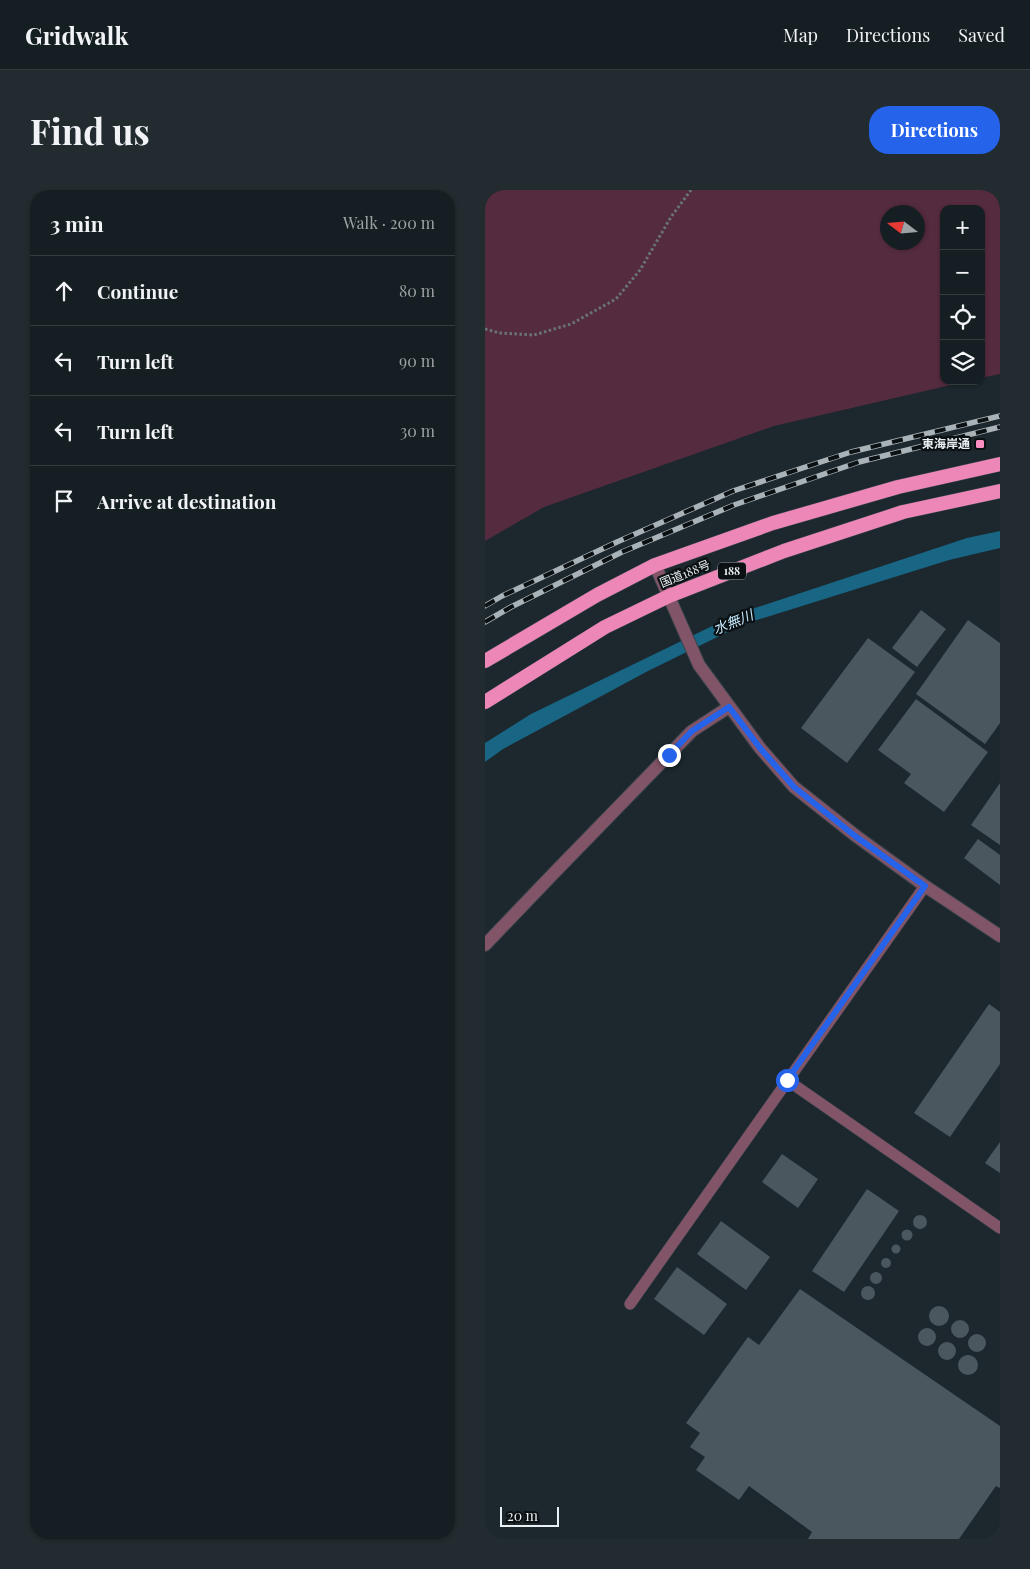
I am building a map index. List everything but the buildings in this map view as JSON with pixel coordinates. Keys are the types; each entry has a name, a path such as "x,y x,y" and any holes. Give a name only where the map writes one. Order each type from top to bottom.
{"highway":[{"name":"国道188号","path":"485,661 597,595 655,565 773,523 898,487 1000,464"},
{"name":"国道188号","path":"485,702 605,627 669,596 784,551 894,515 1000,491"}],"street":[{"path":"655,565 699,665 760,748 794,787 855,836 1000,936"},
{"path":"485,945 559,866 692,731 729,707"}],"lane":[{"path":"630,1304 925,886"},
{"path":"787,1080 1000,1228"}],"path":[{"path":"485,328 500,333 534,335 571,324 616,299 640,270 671,217 691,190"}],"shaded area":[{"path":"485,190 1000,190 1000,374 985,377 985,205 940,205 940,385 951,385 774,426 544,507 485,541"}],"water":[{"name":"水無川","path":"1000,531 1000,548 949,560 744,624 648,671 503,749 485,762 485,743 531,714 737,614 967,538"}],"railway":[{"path":"485,606 502,596 617,542 733,491 851,452 1000,416"},
{"path":"485,622 511,607 622,552 734,505 859,462 1000,427"}],"place":[{"name":"東海岸通","path":"980,444"}],"route":[{"path":"669,755 692,731 729,707 760,748 794,787 855,836 925,886 787,1080"}]}
